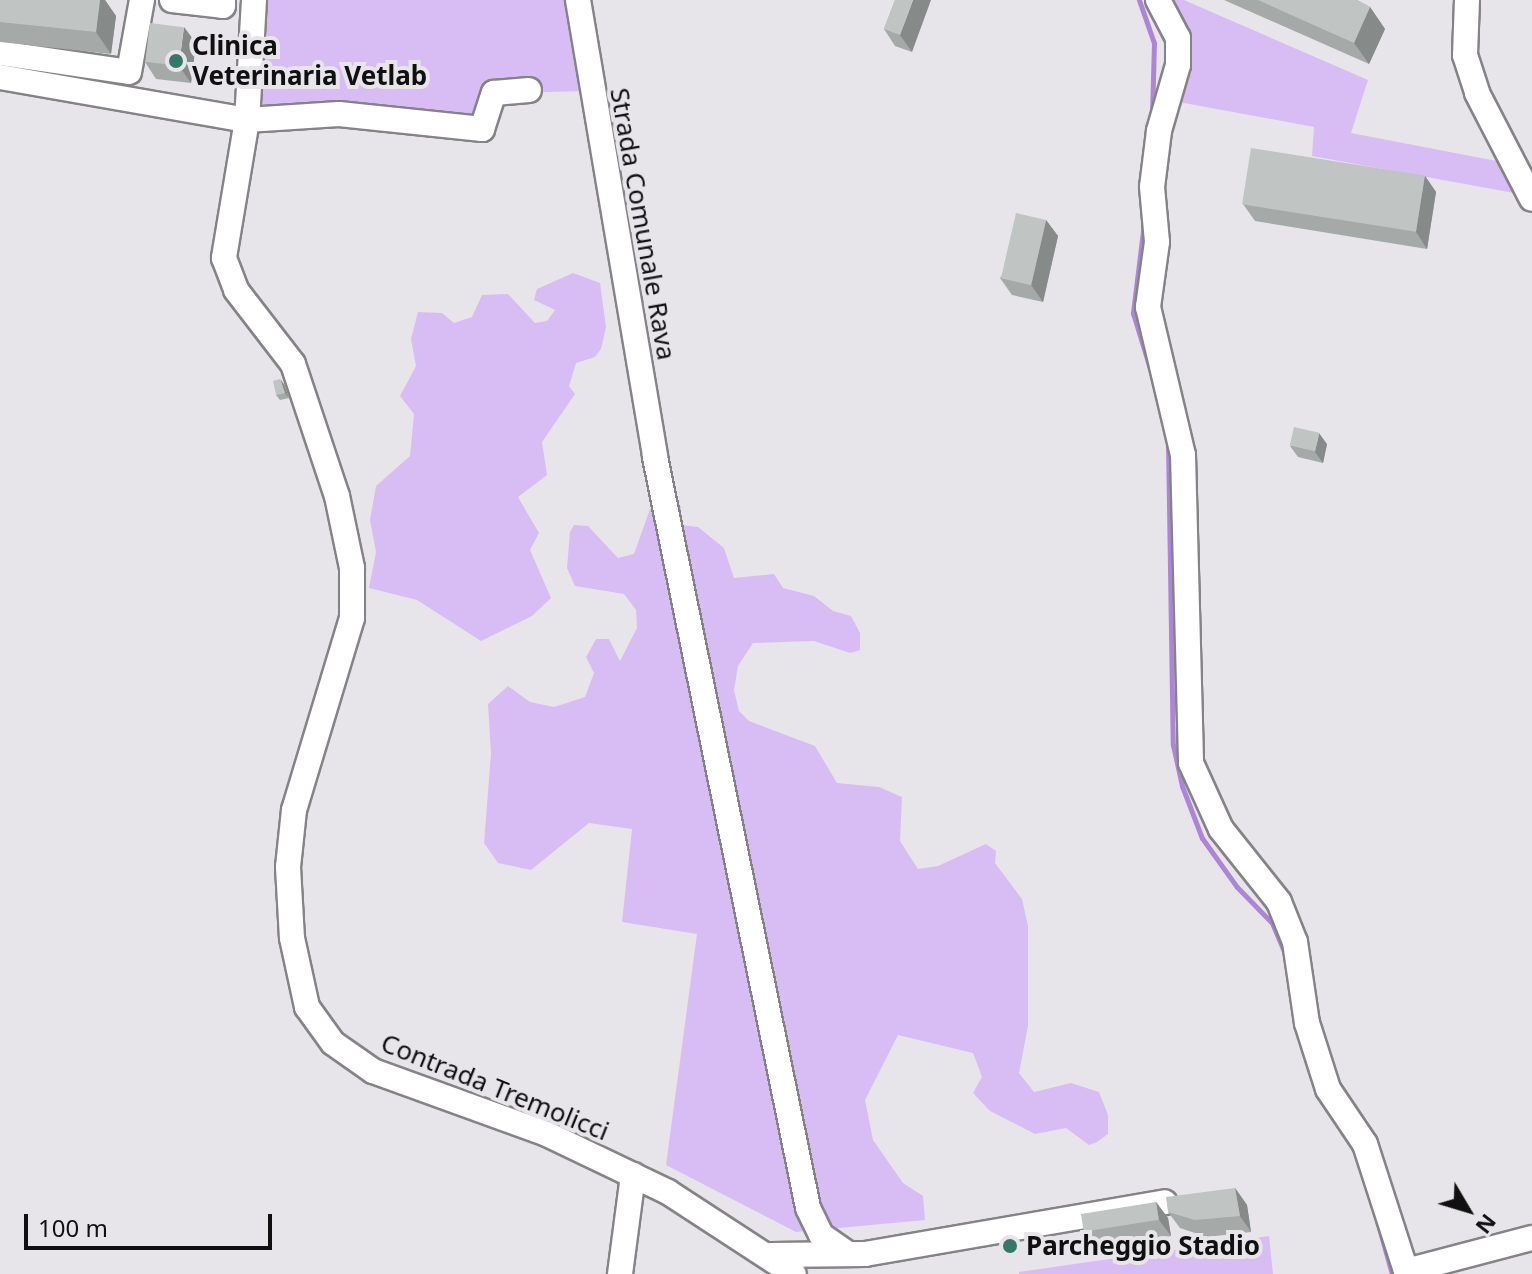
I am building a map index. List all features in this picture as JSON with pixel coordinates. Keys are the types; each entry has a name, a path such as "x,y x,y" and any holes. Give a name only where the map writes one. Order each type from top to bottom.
{"street":[{"path":"0,53 129,72 142,0"},
{"path":"172,0 223,6 223,0"},
{"name":"Contrada Tremolicci","path":"254,0 247,120 224,258 236,290 293,364 337,496 352,568 352,618 313,737 294,810 288,867 292,938 307,1007 333,1043 373,1071 547,1134 633,1175 771,1255 794,1274"},
{"name":"Strada Comunale Rava","path":"578,0 655,457 808,1208 812,1244"},
{"path":"1158,0 1178,38 1178,65 1159,131 1152,187 1157,242 1148,307 1183,455 1191,763 1221,829 1279,902 1295,942 1307,1023 1328,1089 1365,1144 1406,1273 1532,1238"},
{"path":"1467,0 1465,55 1477,93 1532,199"},
{"path":"0,77 247,120 339,114 482,129 494,93 529,90"},
{"path":"620,1274 633,1175"},
{"path":"771,1255 812,1244 848,1254 1165,1202"}],"shaded area":[{"path":"254,0 578,0 592,91 495,93 482,129 247,120"},
{"path":"1158,0 1184,0 1368,80 1351,133 1507,163 1525,195 1312,156 1314,127 1168,100 1178,65"},
{"path":"573,273 600,283 606,327 601,349 595,357 576,363 569,386 575,394 542,442 547,475 518,497 539,533 530,550 551,598 532,616 481,641 417,600 369,588 376,552 370,520 376,486 410,456 414,414 400,396 416,366 411,339 418,312 442,313 454,323 472,317 482,295 508,294 535,323 547,321 555,310 534,300 537,289"},
{"path":"670,500 681,507 681,525 698,527 724,548 734,578 774,574 783,588 814,596 833,611 851,616 860,633 860,650 850,653 814,641 753,643 738,666 734,690 739,711 749,721 815,746 837,783 879,787 902,797 900,841 918,869 938,866 986,844 996,851 995,863 1022,899 1028,926 1028,1026 1019,1073 1034,1092 1071,1083 1099,1092 1108,1115 1108,1134 1097,1142 1089,1145 1066,1128 1035,1134 990,1111 973,1093 982,1077 973,1053 898,1035 865,1100 873,1140 903,1183 923,1196 925,1220 796,1232 666,1165 697,934 622,922 632,829 589,823 531,870 498,863 484,843 491,754 488,704 508,686 530,702 554,707 585,697 594,673 586,657 596,639 609,639 620,661 637,628 636,610 624,594 575,586 567,568 570,532 574,525 588,526 618,558 634,554 650,509"},
{"path":"1269,1236 1273,1274 1019,1274 1019,1272"}],"building":[{"path":"0,0 100,0 96,32 0,22"},
{"path":"895,0 913,0 900,35 884,29"},
{"path":"1258,0 1357,0 1370,7 1354,43"},
{"path":"150,23 184,27 179,66 145,62"},
{"path":"1251,148 1425,176 1416,232 1242,204"},
{"path":"1016,213 1046,220 1031,285 1001,278"},
{"path":"280,379 285,393 276,395 273,381"},
{"path":"1294,427 1319,433 1315,451 1290,446"},
{"path":"1235,1188 1240,1216 1195,1220 1168,1212 1166,1197"},
{"path":"1156,1202 1159,1220 1084,1232 1081,1214"}],"waterway":[{"path":"1139,0 1154,43 1152,114"},
{"path":"1144,223 1133,313 1155,385"},
{"path":"1168,441 1173,745 1182,786 1202,838 1237,887 1272,923 1285,954 1298,1033"},
{"path":"1374,1210 1392,1274"}],"place":[{"name":"Clinica Veterinaria Vetlab","path":"176,61"},
{"name":"Parcheggio Stadio","path":"1010,1246"}]}
